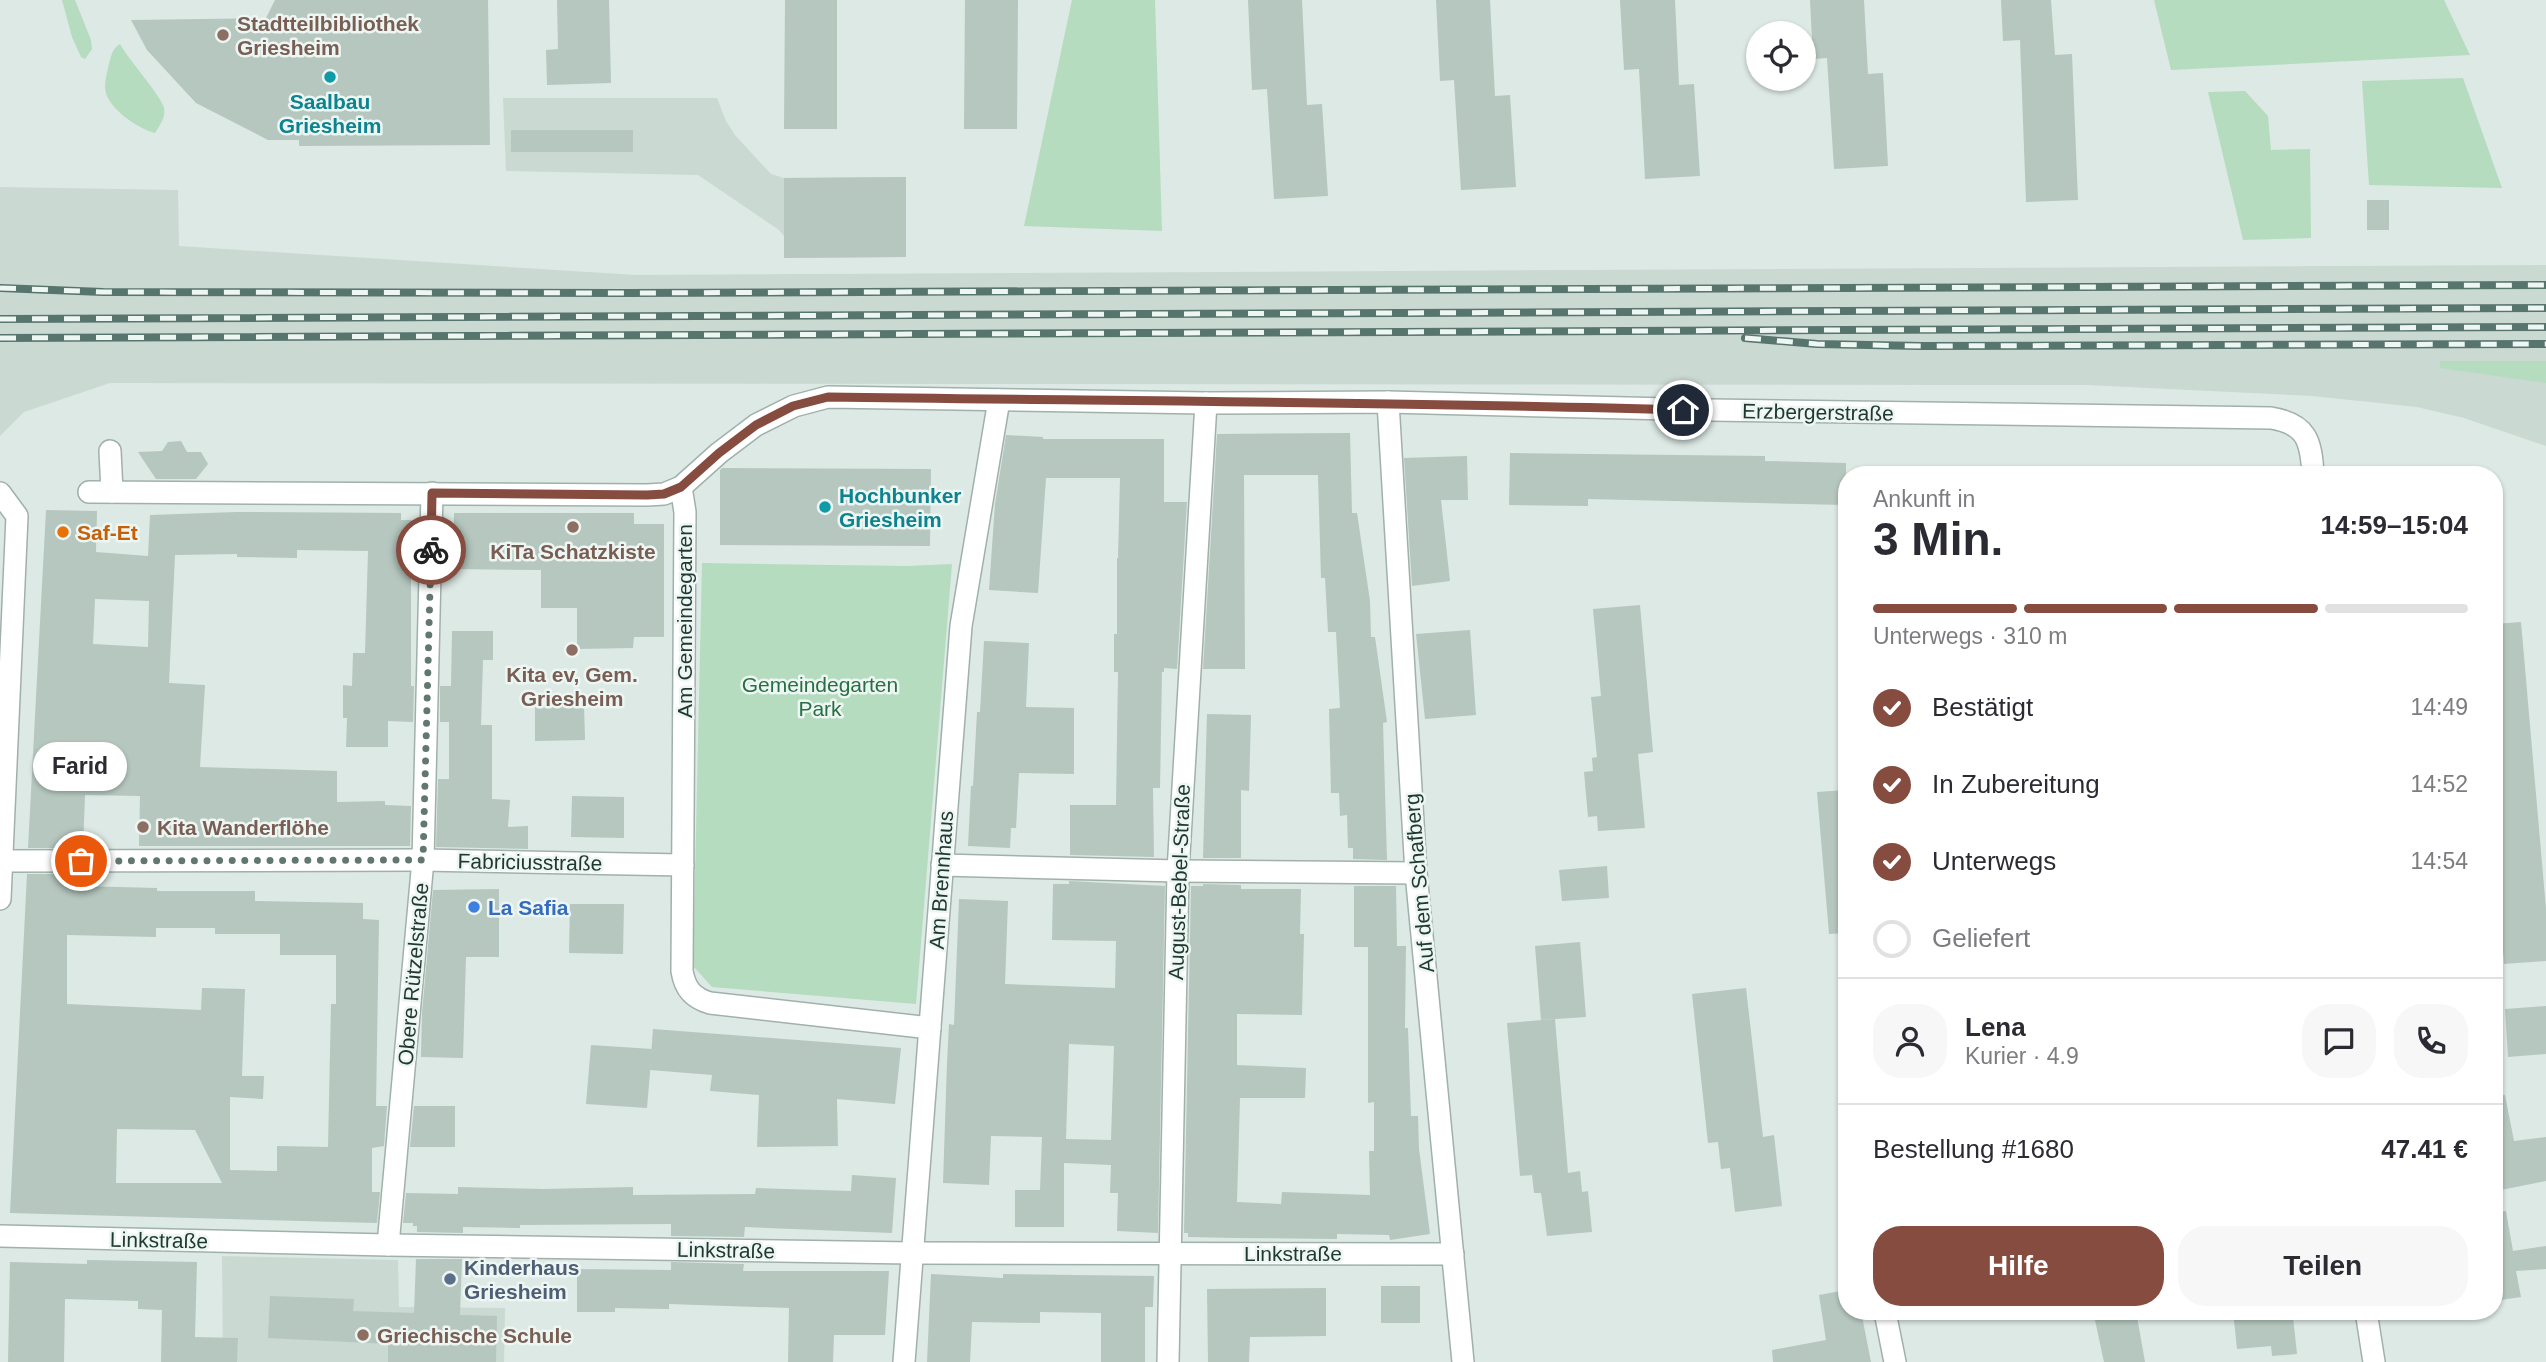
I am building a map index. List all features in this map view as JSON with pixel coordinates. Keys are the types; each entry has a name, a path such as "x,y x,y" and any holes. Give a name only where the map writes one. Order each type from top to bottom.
{"street":[{"name":"Erzbergerstraße","path":"681,487 756,425 793,406 828,397 1206,403 1388,402 1710,410 2271,418 2286,421 2306,436 2313,466"},
{"name":"Am Brennhaus","path":"905,1362 961,626 999,400"},
{"name":"Auf dem Schafberg","path":"1388,402 1416,873 1463,1362"},
{"name":"August-Bebel-Straße","path":"1168,1362 1178,871 1206,403"},
{"path":"110,451 113,492"},
{"path":"89,492 647,495 664,494 681,487"},
{"name":"Am Gemeindegarten","path":"681,487 685,512 684,983 699,1000 710,1003 930,1028"},
{"name":"Obere Rützelstraße","path":"388,1245 423,860 432,493"},
{"path":"0,494 17,516 0,899"},
{"name":"Fabriciusstraße","path":"1,861 423,860 683,865"},
{"path":"942,865 1416,873"},
{"name":"Linkstraße","path":"0,1236 912,1253 1452,1254"},
{"path":"1887,1320 1895,1362"},
{"path":"2367,1320 2374,1362"}],"shaded area":[{"path":"503,98 717,98 735,135 771,174 784,178 906,177 906,257 784,258 784,236 779,230 698,175 506,171"},
{"path":"0,187 178,190 179,246 636,275 2546,265 2546,446 2464,418 2417,407 2312,396 2087,385 110,383 24,412 0,436"},
{"name":"Griechische Schule","path":"222,1256 398,1260 399,1307 505,1308 504,1362 223,1362"}],"green space":[{"path":"62,0 75,0 91,40 92,49 85,59 81,57 72,37"},
{"path":"1072,0 1155,0 1162,231 1024,226"},
{"path":"2154,0 2444,0 2470,55 2171,70"},
{"path":"120,44 164,108 161,124 155,133 128,119 115,108 107,96 105,82 110,60 113,51"},
{"path":"2463,78 2502,188 2369,185 2362,81"},
{"path":"2245,91 2268,116 2271,150 2310,149 2311,238 2243,240 2208,92"},
{"path":"2440,361 2546,361 2546,383 2440,368"},
{"name":"Gemeindegarten Park","path":"702,563 907,566 952,564 916,1004 712,987 693,966"}],"building":[{"name":"Saalbau Griesheim","path":"275,0 488,0 490,145 299,146 299,140 268,140 196,103 147,50 131,20 266,18"},
{"path":"557,0 609,0 611,83 547,85 546,50 558,49"},
{"path":"785,0 837,0 837,129 784,129"},
{"path":"965,0 1018,0 1017,129 964,129"},
{"path":"1248,0 1302,0 1307,105 1322,104 1328,196 1274,199 1267,89 1252,90"},
{"path":"1436,0 1490,0 1495,96 1510,95 1516,187 1461,190 1454,80 1440,81"},
{"path":"1620,0 1675,0 1679,85 1694,84 1700,176 1645,179 1639,69 1624,70"},
{"path":"1810,0 1864,0 1868,74 1883,73 1888,166 1834,169 1827,58 1816,59 1816,21 1811,21"},
{"path":"2001,0 2051,0 2055,55 2072,54 2078,200 2026,202 2020,40 2003,41"},
{"path":"511,130 633,130 633,152 511,152"},
{"path":"906,177 906,257 784,258 784,178"},
{"path":"2367,200 2389,200 2389,230 2367,230"},
{"path":"1350,433 1352,513 1357,513 1370,601 1371,637 1375,637 1387,722 1383,723 1387,860 1353,859 1353,848 1348,848 1347,815 1340,816 1339,793 1331,793 1329,709 1340,708 1336,632 1328,632 1325,578 1321,578 1318,475 1244,475 1245,669 1203,669 1217,434"},
{"path":"1006,435 1043,439 1164,439 1164,502 1187,502 1177,669 1164,668 1162,672 1160,788 1153,788 1154,857 1070,855 1070,805 1116,805 1118,672 1114,672 1114,634 1117,634 1120,478 1046,478 1038,593 989,590 995,504"},
{"path":"181,441 187,452 201,452 208,464 196,479 156,479 138,452 162,451 168,442"},
{"path":"1510,453 1765,456 1765,461 1846,463 1846,466 1838,466 1838,505 1588,499 1588,506 1509,505"},
{"path":"1467,456 1468,500 1441,500 1450,581 1412,586 1404,458"},
{"name":"Hochbunker Griesheim","path":"722,468 931,469 930,546 720,545"},
{"path":"46,510 97,511 96,552 148,556 150,515 237,512 401,513 401,520 411,520 413,722 388,721 388,747 346,747 347,718 343,718 343,685 352,686 353,653 365,653 368,551 297,550 297,558 237,557 237,554 175,555 169,683 205,685 200,767 337,771 337,802 385,801 385,805 411,806 410,846 139,846 140,796 85,795 83,848 28,848","holes":["95,599 149,601 148,647 93,644"]},
{"path":"454,513 634,513 634,524 664,524 664,637 634,637 633,648 577,649 577,608 541,608 541,570 453,569"},
{"path":"1640,605 1653,752 1638,754 1645,828 1598,831 1597,816 1588,817 1584,772 1593,771 1592,758 1597,757 1591,697 1601,696 1593,609"},
{"path":"2521,622 2546,909 2546,961 2504,964 2503,952 2503,623"},
{"path":"1470,630 1476,715 1425,719 1416,634"},
{"path":"452,631 493,631 493,660 483,660 481,725 492,725 492,799 510,800 508,827 528,826 528,849 436,847 438,779 449,779 449,722 440,722 440,686 451,686"},
{"path":"984,641 1029,643 1026,707 1074,708 1074,774 1019,773 1016,828 1011,828 1010,848 968,846"},
{"path":"584,705 585,740 535,741 535,706"},
{"path":"1207,714 1251,715 1249,791 1241,790 1241,858 1203,858"},
{"path":"1838,791 1838,933 1829,934 1817,792"},
{"path":"572,796 624,797 624,838 571,837"},
{"path":"1607,866 1609,898 1562,901 1559,870"},
{"path":"27,874 81,874 81,886 157,888 157,891 255,891 255,901 363,903 363,919 379,920 376,1106 387,1106 384,1146 372,1148 372,1192 380,1192 377,1223 10,1213","holes":["156,928 215,928 215,934 280,934 280,955 336,955 336,1004 331,1004 328,1147 277,1146 277,1171 230,1170 230,1097 263,1099 264,1076 242,1076 245,989 202,988 201,1010 67,1004 67,935 156,937","117,1129 195,1130 222,1183 116,1183"]},
{"path":"1069,881 1165,886 1158,1233 1117,1231 1118,1193 1110,1193 1111,1165 1064,1163 1064,1227 1015,1227 1015,1190 1040,1190 1042,1137 991,1136 989,1185 943,1183 949,1024 954,1025 959,899 1008,901 1005,984 1115,988 1116,941 1052,940 1053,884 1069,884","holes":["1069,1044 1114,1046 1111,1140 1066,1139"]},
{"path":"1241,885 1241,889 1301,889 1300,934 1304,934 1302,1015 1237,1014 1237,1065 1306,1068 1305,1098 1240,1098 1237,1202 1281,1204 1282,1192 1370,1195 1369,1151 1374,1151 1374,1102 1368,1103 1368,947 1354,947 1354,886 1396,886 1397,946 1406,946 1405,1028 1408,1028 1411,1116 1418,1116 1419,1149 1430,1234 1390,1240 1389,1235 1337,1234 1337,1239 1188,1237 1188,1233 1184,1233 1191,886"},
{"path":"499,889 499,957 466,957 463,1058 421,1057 422,1013 433,890"},
{"path":"570,904 624,904 623,954 569,953"},
{"path":"1580,942 1586,1017 1541,1020 1535,946"},
{"path":"1746,988 1763,1137 1774,1135 1782,1206 1735,1212 1730,1168 1721,1169 1718,1142 1708,1143 1692,994"},
{"path":"2546,1006 2546,1054 2508,1057 2505,1009"},
{"path":"1555,1019 1568,1173 1580,1171 1582,1192 1588,1191 1592,1232 1547,1236 1541,1193 1534,1193 1532,1175 1520,1176 1507,1023"},
{"path":"653,1029 901,1048 895,1104 837,1099 838,1146 757,1147 759,1095 710,1091 712,1075 650,1070"},
{"path":"591,1045 652,1049 647,1108 586,1104"},
{"path":"2503,1095 2514,1141 2546,1137 2546,1181 2503,1190"},
{"path":"414,1106 455,1106 455,1147 410,1147"},
{"path":"852,1175 896,1178 892,1233 745,1227 744,1237 671,1236 671,1224 463,1227 463,1233 417,1232 417,1226 413,1226 413,1223 403,1223 406,1193 458,1194 458,1187 633,1187 633,1195 755,1194 756,1188 851,1191"},
{"path":"2503,1211 2506,1211 2513,1251 2546,1246 2546,1269 2516,1271 2521,1297 2503,1300"},
{"path":"416,1259 462,1259 460,1315 497,1316 496,1362 388,1362 388,1344 268,1338 270,1296 354,1299 353,1311 414,1313"},
{"path":"87,1260 197,1262 195,1337 238,1338 237,1362 161,1362 162,1310 138,1309 138,1301 65,1299 64,1362 8,1362 10,1262 87,1264"},
{"path":"671,1262 744,1264 743,1271 889,1271 885,1335 834,1335 833,1362 788,1362 789,1308 669,1304 669,1309 615,1308 615,1312 577,1312 577,1269 671,1270"},
{"path":"931,1274 1003,1278 1003,1274 1154,1276 1153,1307 1145,1307 1145,1362 1101,1362 1101,1313 1040,1312 1040,1323 972,1322 970,1362 927,1362"},
{"path":"1381,1286 1420,1286 1420,1323 1381,1323"},
{"path":"1326,1288 1326,1336 1250,1337 1249,1362 1208,1362 1207,1289"},
{"path":"1838,1291 1838,1320 1863,1320 1871,1362 1773,1362 1772,1350 1826,1340 1819,1295"},
{"path":"2095,1320 2138,1320 2145,1362 2104,1362"},
{"path":"2234,1320 2293,1320 2297,1354 2272,1356 2271,1346 2237,1349"}],"railway":[{"path":"0,288 103,292 626,293 2546,285"},
{"path":"0,319 2546,308"},
{"path":"0,338 2546,327"},
{"path":"1745,338 1817,344 1921,346 2546,344"}],"way so far":[{"path":"81,861 423,860 431,550"}],"place":[{"name":"Stadtteilbibliothek Griesheim","path":"223,35"},
{"name":"Saalbau Griesheim","path":"330,77"},
{"name":"Hochbunker Griesheim","path":"825,507"},
{"name":"KiTa Schatzkiste","path":"573,527"},
{"name":"Saf-Et","path":"63,532"},
{"name":"Kita ev, Gem. Griesheim","path":"572,650"},
{"name":"Kita Wanderflöhe","path":"143,827"},
{"name":"Farid","path":"81,861"},
{"name":"La Safia","path":"474,907"},
{"name":"Kinderhaus Griesheim","path":"450,1279"},
{"name":"Griechische Schule","path":"363,1335"}],"route":[{"path":"431,550 432,493 664,494 681,487 756,425 793,406 828,397 1206,403 1388,402 1683,410"}]}
